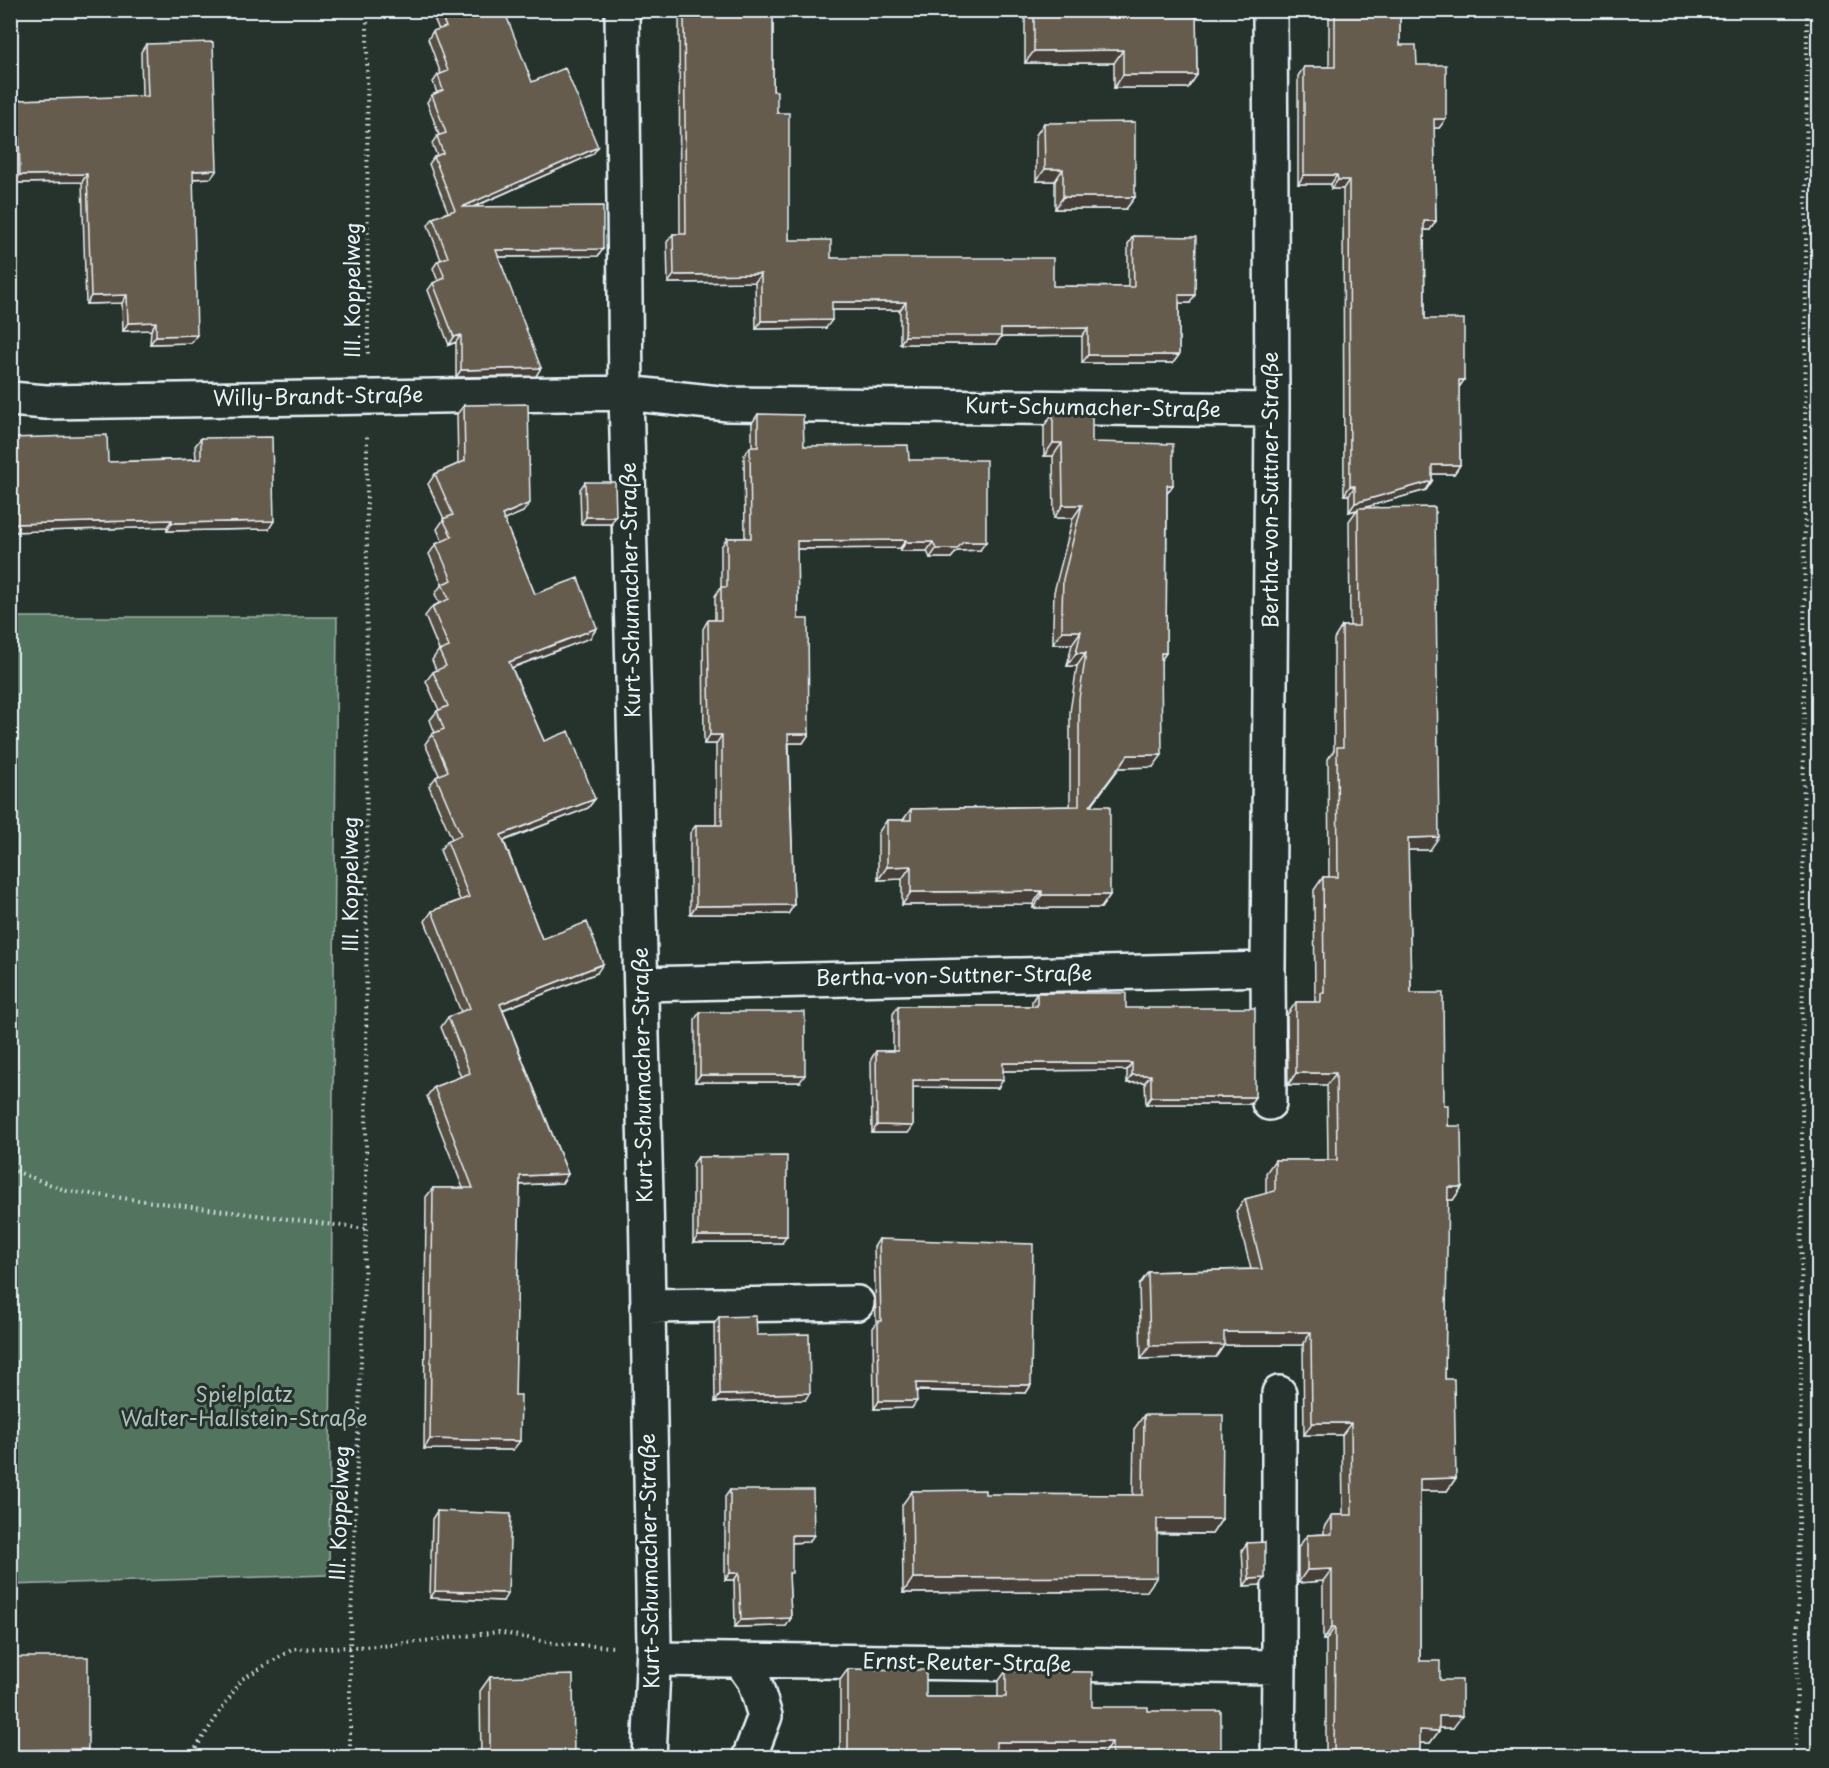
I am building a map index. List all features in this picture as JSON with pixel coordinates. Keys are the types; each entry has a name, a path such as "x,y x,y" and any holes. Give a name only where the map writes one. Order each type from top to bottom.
{"street":[{"name":"Kurt-Schumacher-Straße","path":"622,10 626,393 654,1652 649,1758"},
{"name":"Bertha-von-Suttner-Straße","path":"1269,1103 1272,410 1270,10"},
{"name":"Kurt-Schumacher-Straße","path":"626,393 728,404 1272,410"},
{"name":"Willy-Brandt-Straße","path":"10,399 45,402 368,395 626,393"},
{"name":"Bertha-von-Suttner-Straße","path":"640,984 1268,969"},
{"path":"647,1306 857,1303"},
{"path":"1278,1758 1279,1393"},
{"name":"Ernst-Reuter-Straße","path":"654,1652 741,1660 1280,1666"},
{"path":"741,1660 754,1680 765,1716 750,1758"}],"path":[{"name":"III. Koppelweg","path":"350,1758 350,1646 366,1229 368,10"},
{"path":"1796,1758 1801,1378 1807,10"},
{"path":"10,1169 67,1191 366,1229"},
{"path":"189,1758 242,1679 293,1648 382,1646 498,1632 558,1644 654,1652"}],"green space":[{"name":"Spielplatz Walter-Hallstein-Straße","path":"10,617 337,617 329,1575 11,1585"}],"building":[{"path":"439,10 504,10 532,82 565,68 598,147 462,207 603,206 603,249 496,250 541,368 461,370 461,335 454,337 433,283 445,278 438,261 448,257 433,218 455,210 434,157 443,153 437,136 446,133 432,95 443,90 438,75 448,71 433,31 446,27"},
{"path":"684,10 773,10 773,91 777,91 777,113 789,113 789,240 831,240 831,258 1053,258 1053,286 1134,287 1133,236 1196,237 1195,295 1179,295 1179,355 1088,355 1088,328 1001,329 1001,336 905,336 906,302 832,302 832,320 761,321 761,274 674,275 673,234 686,234"},
{"path":"1034,10 1196,10 1197,75 1123,75 1123,50 1034,51"},
{"path":"1335,10 1400,10 1400,45 1416,45 1417,65 1446,65 1446,119 1434,119 1436,221 1424,221 1425,319 1464,319 1464,380 1459,380 1460,465 1432,465 1432,481 1355,503 1355,486 1350,486 1349,180 1338,180 1337,175 1304,175 1304,67 1335,67"},
{"path":"213,42 217,170 193,171 197,335 156,336 156,322 128,323 127,295 91,296 87,174 20,175 18,100 148,96 146,44"},
{"path":"1135,122 1135,197 1063,197 1063,169 1045,169 1044,123"},
{"path":"528,404 530,503 502,515 535,594 578,578 597,628 509,662 544,741 569,731 595,799 501,835 542,939 587,922 603,964 500,1004 568,1174 520,1176 515,1395 521,1395 520,1441 430,1439 433,1188 473,1188 434,1087 470,1073 448,1017 470,1008 432,911 469,897 447,841 461,835 436,777 448,771 432,734 444,729 437,711 448,706 433,672 446,666 439,651 449,647 432,607 449,599 442,584 452,580 436,544 452,537 443,519 453,515 435,474 465,461 464,405"},
{"path":"1053,413 1092,414 1092,442 1173,444 1173,485 1167,485 1166,653 1161,653 1162,755 1128,755 1090,806 1110,806 1110,895 1042,895 1042,891 911,892 911,866 887,867 887,820 911,820 911,809 1079,806 1079,699 1086,653 1076,653 1081,631 1062,631 1062,610 1063,579 1082,505 1063,505 1062,443 1053,443"},
{"path":"758,414 803,415 804,446 908,445 909,460 986,460 986,542 963,542 957,549 936,549 933,542 906,542 906,540 797,541 798,619 808,619 809,734 788,734 794,905 696,906 696,825 722,825 722,735 710,735 708,620 721,620 721,587 727,587 727,538 751,538 750,447 758,447"},
{"path":"107,435 108,462 201,459 201,438 272,437 274,521 172,523 172,520 10,524 10,438"},
{"path":"585,482 615,482 616,517 586,517"},
{"path":"1435,507 1439,837 1408,838 1411,993 1443,993 1444,1105 1448,1105 1448,1126 1461,1126 1462,1187 1448,1187 1445,1379 1454,1379 1456,1478 1420,1479 1420,1661 1440,1661 1440,1680 1462,1680 1462,1716 1439,1716 1439,1731 1420,1730 1420,1758 1334,1758 1335,1627 1332,1627 1332,1569 1307,1570 1307,1535 1332,1534 1332,1515 1352,1515 1351,1423 1312,1423 1311,1332 1224,1332 1224,1345 1150,1346 1148,1272 1262,1269 1245,1199 1275,1191 1275,1160 1337,1160 1336,1073 1296,1073 1296,1002 1321,1002 1321,993 1324,993 1323,877 1338,877 1337,747 1343,747 1342,626 1359,626 1358,508"},
{"path":"1037,993 1126,993 1126,1008 1255,1008 1255,1097 1151,1097 1151,1075 1132,1075 1132,1063 1003,1063 1003,1080 913,1080 913,1126 877,1125 876,1051 898,1051 898,1006 1037,1006"},
{"path":"700,1012 805,1012 805,1075 700,1075"},
{"path":"787,1156 787,1236 698,1236 698,1157"},
{"path":"879,1239 1033,1244 1031,1385 916,1383 917,1401 879,1401 878,1321 881,1321"},
{"path":"756,1316 757,1335 809,1334 810,1393 720,1395 719,1317"},
{"path":"1144,1415 1223,1415 1222,1519 1157,1519 1157,1577 913,1578 912,1491 985,1490 985,1494 1143,1495"},
{"path":"730,1490 813,1490 814,1535 792,1535 792,1573 789,1573 791,1618 741,1620 739,1573 730,1573"},
{"path":"437,1511 511,1514 508,1593 435,1591"},
{"path":"1265,1542 1265,1578 1249,1579 1247,1543"},
{"path":"10,1657 88,1657 88,1749 10,1750"},
{"path":"848,1669 926,1670 926,1697 1006,1697 1006,1671 1092,1672 1092,1707 1148,1707 1148,1711 1221,1711 1221,1758 1112,1758 1112,1742 996,1742 996,1750 848,1754"},
{"path":"573,1675 574,1758 490,1758 490,1677"}]}
